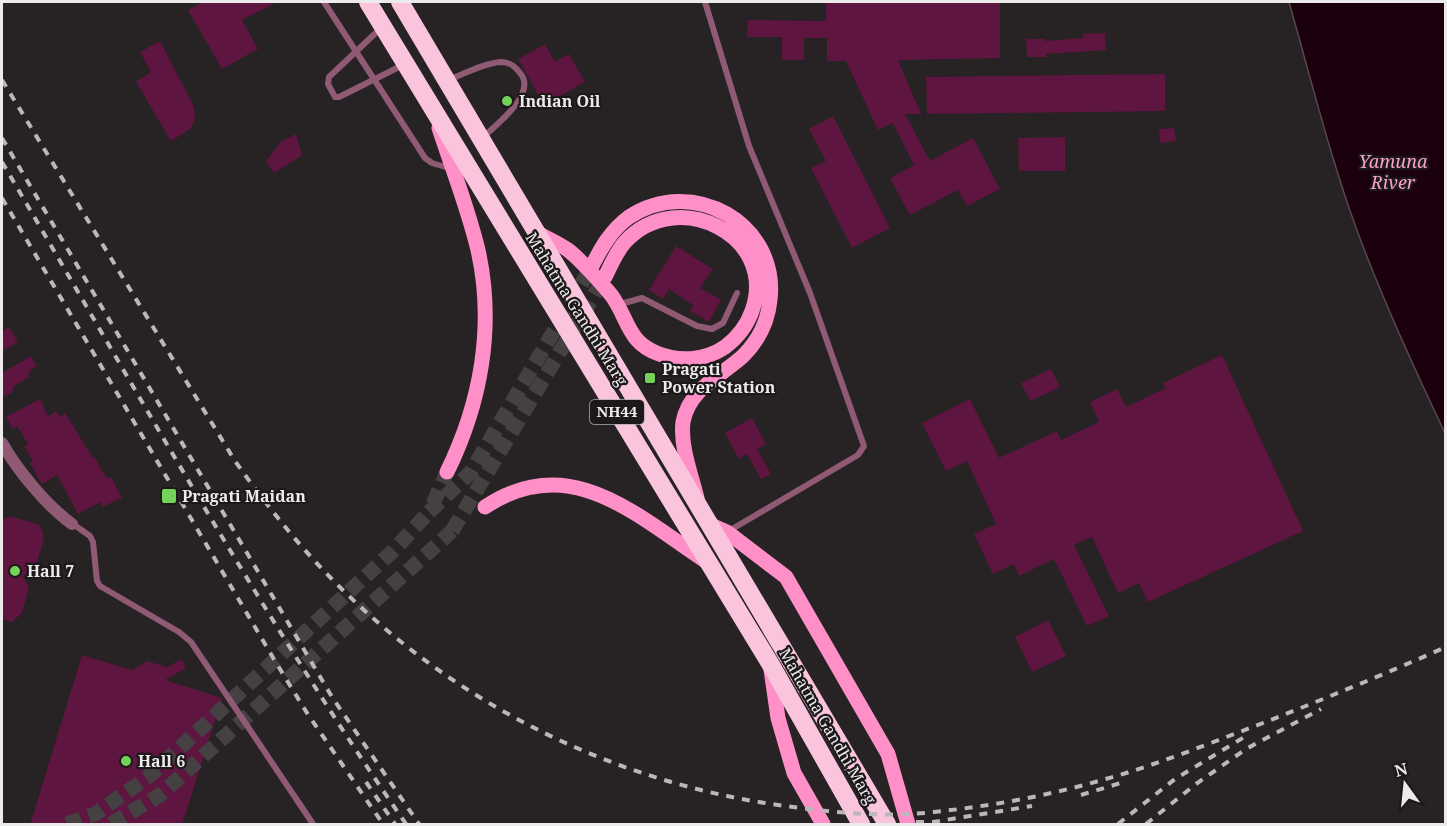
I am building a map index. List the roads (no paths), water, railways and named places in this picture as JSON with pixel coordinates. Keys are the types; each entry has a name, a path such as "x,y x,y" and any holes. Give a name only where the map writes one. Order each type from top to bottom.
{"highway":[{"name":"Mahatma Gandhi Marg","path":"368,2 771,665 861,825"},
{"name":"Mahatma Gandhi Marg","path":"400,2 887,825"}],"main road":[{"path":"434,112 478,252 484,293 485,335 481,370 462,439 447,472"},
{"path":"591,268 604,243 619,225 649,207 672,202 697,202 721,210 741,224 762,252 771,286 765,323 744,354 699,390 689,404 684,421 683,439 699,507"},
{"path":"536,232 569,250 612,297 631,335 646,348 675,358 706,356 732,341 750,316 755,297 753,268 736,240 718,226 697,218 675,217 654,222 635,233 620,248 605,277"},
{"path":"485,507 508,493 534,486 560,484 585,489 609,498 709,563"},
{"path":"709,524 727,532 786,577 888,754 908,825"},
{"path":"771,665 778,718 794,773 823,825"}],"street":[{"path":"2,443 10,457 34,486 63,518 72,524"}],"lane":[{"path":"324,2 427,160 453,169"},
{"path":"705,2 749,146 810,293 864,446 858,455 727,532"},
{"path":"383,27 328,79 328,84 335,97 405,64"},
{"path":"447,80 493,63 503,62 514,66 524,76 526,87 520,100 482,138"},
{"path":"616,305 642,298 697,327 712,329 723,323 737,293"},
{"path":"72,524 90,536 93,542 97,581 100,586 191,642 314,825"}],"water":[{"name":"Yamuna River","path":"1289,2 1445,2 1445,433 1399,334 1358,233 1330,147"}],"tunnel":[{"path":"429,512 471,472 591,268"},
{"path":"452,531 605,277"},
{"path":"433,504 447,472"},
{"path":"67,824 95,814 147,778 393,551 429,512"},
{"path":"111,824 160,795 452,531"}],"railway":[{"path":"2,80 235,461 303,548 349,596 394,636 443,673 494,706 602,759 660,779 718,794 778,805 876,814 915,814 955,810 1061,791 1143,768 1286,714 1446,647"},
{"path":"2,138 332,697 419,824"},
{"path":"2,162 248,580 352,744 406,824"},
{"path":"2,198 275,661 307,713 383,824"},
{"path":"1146,824 1196,784 1246,749 1321,709"},
{"path":"1118,824 1175,779 1246,736"},
{"path":"366,782 395,824"},
{"path":"1081,795 1124,782"},
{"path":"916,822 933,822 1032,806"}],"place":[{"name":"Indian Oil","path":"507,101"},
{"name":"Pragati Power Station","path":"650,378"},
{"name":"Pragati Maidan","path":"169,496"},
{"name":"Hall 7","path":"15,571"},
{"name":"Hall 6","path":"126,761"}]}
